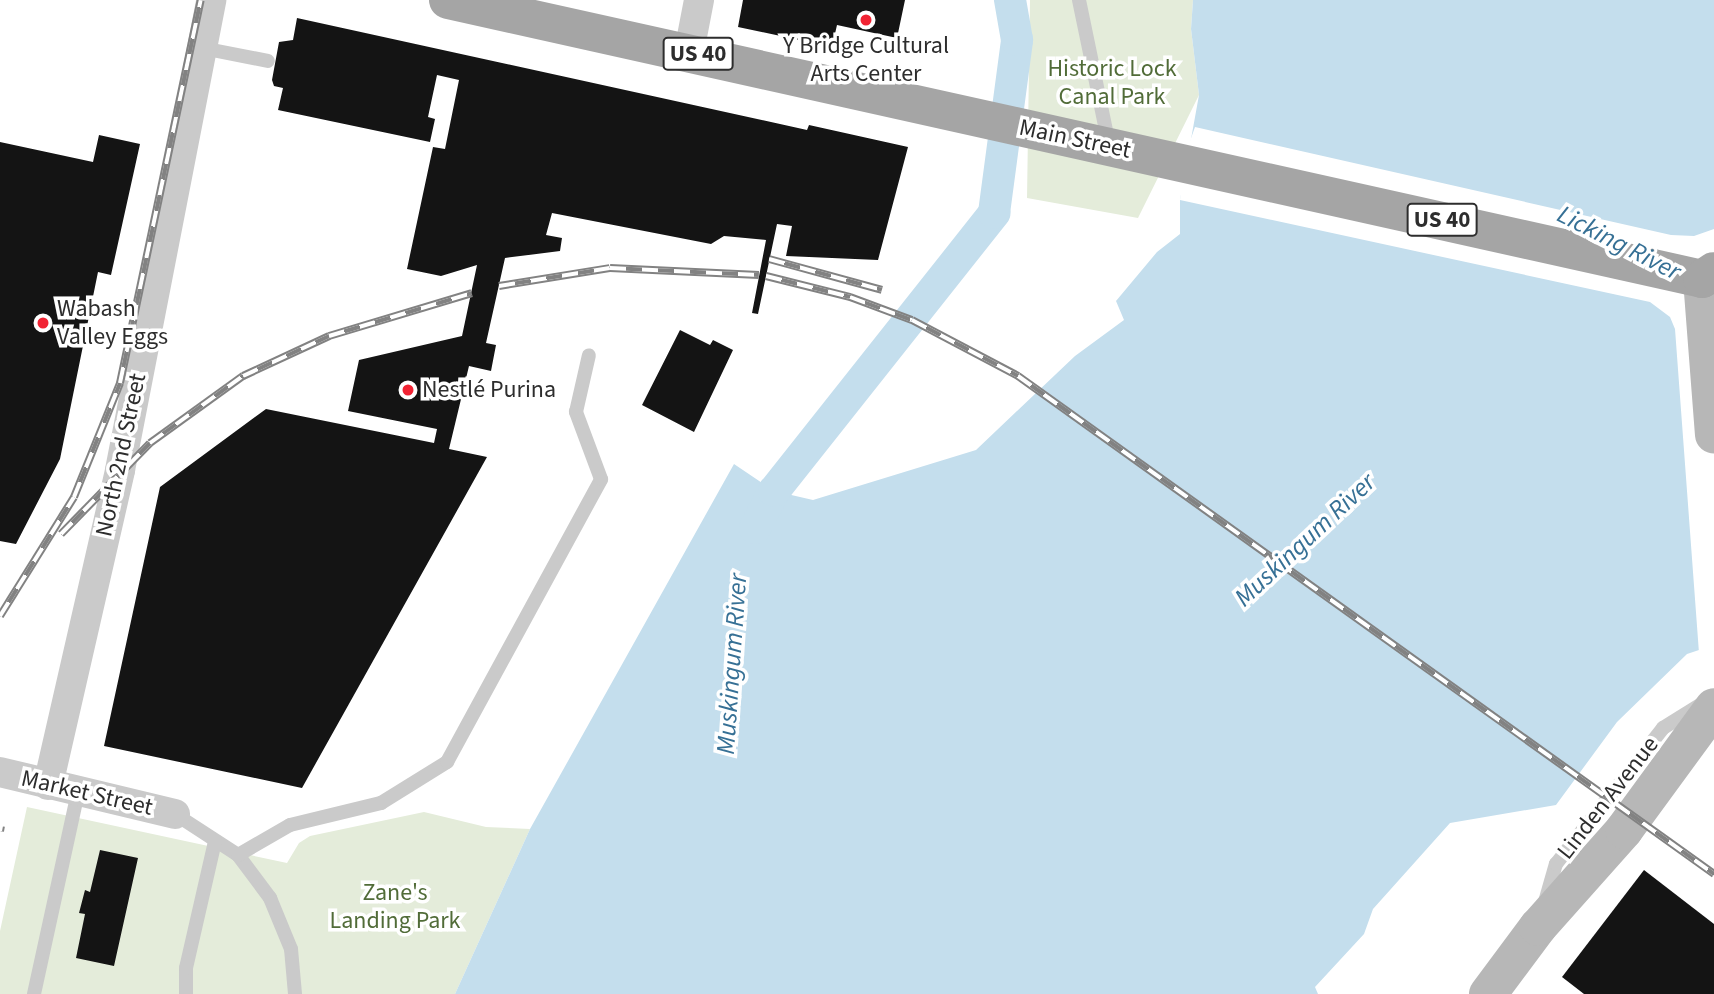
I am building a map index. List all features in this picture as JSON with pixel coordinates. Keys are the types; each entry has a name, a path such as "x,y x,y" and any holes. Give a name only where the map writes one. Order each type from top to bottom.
{"main road":[{"name":"Main Street","path":"451,0 948,111 1708,275"},
{"path":"1708,275 1714,435"},
{"name":"Linden Avenue","path":"1488,994 1538,927 1624,830 1714,707"}],"street":[{"name":"North 2nd Street","path":"48,785 120,470 211,0"},
{"path":"689,52 699,0"},
{"name":"Market Street","path":"0,772 175,814"}],"lane":[{"path":"1079,0 1109,146"},
{"path":"202,48 268,61"},
{"path":"238,855 290,825 381,803 447,762 601,479 576,412 589,355"},
{"name":"Linden Avenue","path":"1538,927 1556,864 1663,728 1714,697"},
{"path":"34,994 78,792"},
{"path":"175,814 238,855 270,898 291,948 295,994"},
{"path":"187,994 186,968 215,841"}],"green space":[{"name":"Historic Lock Canal Park","path":"1030,0 1193,0 1191,29 1199,95 1138,218 1027,198"},
{"name":"Zane's Landing Park","path":"27,807 287,863 299,843 310,836 424,812 486,827 530,829 455,994 0,994 0,931"}],"water":[{"name":"Licking River","path":"1193,0 1714,0 1714,645 1687,654 1617,722 1556,805 1450,823 1373,909 1364,934 1315,987 1318,994 455,994 530,829 734,464 774,491 813,500 976,450 1075,356 1124,320 1116,301 1157,252 1180,234 1180,200 1199,95 1191,29"}],"pier":[{"path":"1195,127 1671,235 1694,236 1714,229 1714,649 1699,653 1675,329 1670,317 1650,302 1180,200 1184,158"}],"building":[{"path":"743,0 905,0 897,38 837,25 832,47 738,27"},
{"name":"Nestlé Purina","path":"297,18 807,130 809,125 908,147 878,260 786,256 792,226 777,224 758,314 752,313 766,240 724,236 711,244 552,213 546,235 562,238 560,251 505,258 486,343 496,345 491,371 469,366 449,449 487,457 302,788 104,746 160,487 266,409 434,443 437,429 348,411 359,360 462,336 477,265 441,276 407,269 433,147 445,149 459,80 437,75 428,117 435,119 430,142 278,110 283,88 274,86 272,80 279,42 293,40"},
{"name":"Wabash Valley Eggs","path":"99,135 140,144 111,275 98,272 60,459 16,544 0,541 0,142 93,162"},
{"path":"680,330 710,345 713,340 733,350 694,432 642,405"},
{"path":"100,850 138,858 114,966 76,958 85,914 79,913 85,890 90,892"},
{"path":"1644,870 1714,924 1714,994 1584,994 1562,977"}],"waterway":[{"name":"Muskingum River","path":"755,528 774,491 994,213 1017,40 1010,0"}],"railway":[{"path":"0,616 74,497 120,383 201,0"},
{"path":"769,259 882,290"},
{"path":"499,286 610,268 759,275"},
{"path":"766,276 850,297 912,320 1018,376 1714,874"},
{"path":"61,534 150,443 243,376 329,336 472,293"},
{"path":"0,831 1,826"}],"place":[{"name":"Y Bridge Cultural Arts Center","path":"866,20"},
{"name":"Wabash Valley Eggs","path":"43,323"},
{"name":"Nestlé Purina","path":"408,390"}]}
